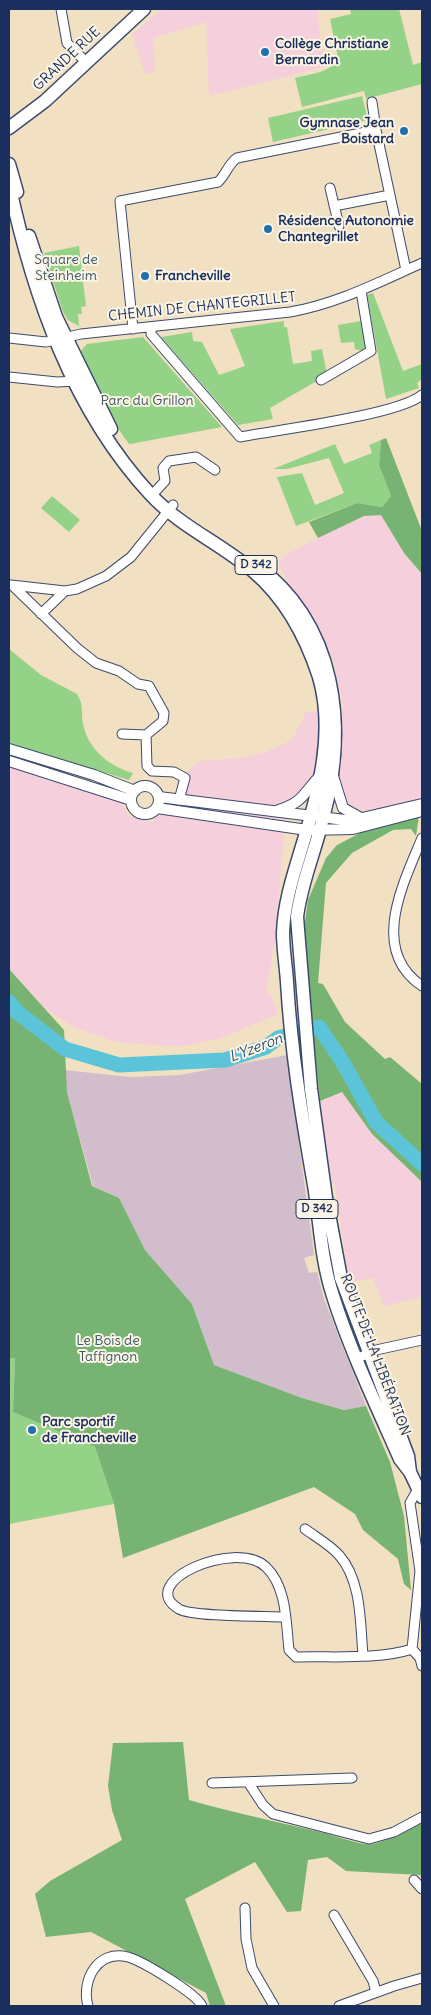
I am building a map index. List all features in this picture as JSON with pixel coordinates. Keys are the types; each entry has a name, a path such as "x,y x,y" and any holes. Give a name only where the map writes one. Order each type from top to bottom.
{"main road":[{"name":"GRANDE RUE","path":"9,128 45,101 144,9"},
{"name":"D 342","path":"9,164 61,339 80,379 123,450 154,493 170,508 268,573 311,631 326,664 332,685 336,729 315,824"},
{"path":"9,184 29,268 46,321 61,339"},
{"name":"ROUTE DE LA LIBÉRATION","path":"315,824 287,896 283,934 288,1016 293,1055 328,1281 408,1456 410,1472 420,1493"},
{"name":"ROUTE DE LA LIBÉRATION","path":"315,824 299,898 297,917 304,1016 322,1177 341,1278 363,1356"}],"street":[{"path":"61,9 67,43 86,62"},
{"path":"372,102 376,130 406,270"},
{"path":"134,329 120,201 218,182 237,158 376,130"},
{"path":"330,188 339,226"},
{"path":"334,206 390,195"},
{"name":"CHEMIN DE CHANTEGRILLET","path":"9,338 46,342 134,329 308,309 361,291 422,263"},
{"path":"322,380 370,351 361,291"},
{"path":"151,327 151,334 240,437 387,410 416,400 422,395"},
{"path":"9,377 57,382 80,379"},
{"path":"154,493 165,481 163,468 169,461 196,457 214,470"},
{"path":"11,585 66,591 77,589 106,576 131,558 170,508"},
{"path":"11,585 77,648 96,663 119,671 138,684 149,686 164,713 163,721 146,735 122,734"},
{"path":"41,614 66,591"},
{"path":"146,735 147,766 152,770 174,772 185,778 179,800"},
{"path":"9,749 94,775 133,795"},
{"path":"9,761 133,795"},
{"path":"273,812 295,805 327,776 344,808 362,818"},
{"path":"133,795 142,786 151,787 158,803"},
{"path":"133,795 135,810 142,814 150,813 158,803 179,800 273,812 315,824 362,818 422,804"},
{"path":"158,803 353,829 422,811"},
{"path":"422,838 396,908 394,926 396,955 404,969 422,986"},
{"path":"363,1356 422,1340"},
{"path":"420,1493 410,1503 410,1513 418,1547 420,1571 412,1649 420,1658 422,1666"},
{"path":"305,1529 339,1555 352,1576 359,1604 363,1655"},
{"path":"285,1617 188,1613 173,1604 169,1597 170,1587 173,1580 179,1574 214,1560 234,1557 252,1559 264,1565 270,1572 284,1601 289,1650 296,1657 363,1655 402,1652 412,1649"},
{"path":"212,1783 352,1778"},
{"path":"248,1782 264,1805 273,1814 369,1839 394,1832 422,1817"},
{"path":"414,1880 422,1889"},
{"path":"245,1908 246,1938 252,1968 274,2006"},
{"path":"334,1915 373,1980 376,1992"},
{"path":"88,2006 86,1989 89,1976 97,1964 111,1957 128,1957 185,1988 202,2006"},
{"path":"339,2006 422,1978"}],"shaded area":[{"name":"Collège Christiane Bernardin","path":"162,9 317,9 324,67 209,96 206,22 153,38 155,71 145,74 132,34"},
{"path":"381,515 404,553 422,574 422,798 370,811 299,799 286,806 275,940 266,992 270,994 278,1014 218,1039 178,1047 117,1042 73,1027 46,1009 9,969 9,765 56,782 109,797 122,803 128,816 153,822 163,804 162,793 178,795 185,774 199,761 240,758 266,752 292,740 306,712 344,709 333,659 279,566 284,556 318,538 364,516"},
{"path":"287,1055 314,1255 304,1258 309,1273 317,1272 324,1299 366,1406 345,1410 302,1398 214,1365 192,1304 145,1250 119,1198 93,1186 67,1092 64,1070 130,1077 180,1075"},
{"path":"342,1092 372,1134 422,1182 422,1297 384,1306 373,1278 349,1282 335,1183 330,1183 320,1101"}],"green space":[{"path":"350,9 399,9 413,65 422,62 422,84 366,99 364,91 302,107 295,78 320,72 335,63 338,58 330,19 351,14"},
{"path":"362,96 368,120 273,142 268,118"},
{"name":"Square de Steinheim","path":"79,246 86,306 81,307 82,314 78,314 79,326 68,320 63,312 44,253"},
{"path":"373,293 403,371 422,364 422,379 417,383 419,388 386,399 367,295"},
{"path":"284,321 284,327 287,327 293,364 312,361 311,351 322,349 327,375 270,408 273,419 238,425 161,337 192,332 193,341 202,342 219,375 245,366 230,329"},
{"path":"361,321 367,347 365,352 355,349 354,342 341,343 338,325"},
{"name":"Parc du Grillon","path":"143,337 222,427 130,444 118,428 102,399 81,351 87,344"},
{"path":"386,438 422,531 422,574 404,553 381,515 364,516 318,538 309,522 357,503 382,507 391,496 379,465 381,440"},
{"path":"381,440 379,465 391,496 382,507 357,503 296,526 277,477 302,473 315,505 344,493 329,458 287,469 273,469 335,444 344,464 372,453 369,445"},
{"path":"52,496 80,520 69,532 41,508"},
{"path":"9,649 41,675 77,694 82,707 84,728 91,744 109,762 133,773 129,780 9,743"},
{"path":"419,816 416,836 411,829 393,830 352,853 326,883 318,983 323,984 345,1022 385,1059 390,1057 422,1084 422,1182 372,1134 342,1092 320,1101 303,936 308,900 326,858 337,845 362,832"},
{"name":"Le Bois de Taffignon","path":"9,969 64,1030 67,1092 92,1186 119,1198 145,1250 192,1304 214,1365 302,1398 344,1410 366,1406 390,1462 404,1516 411,1590 404,1584 398,1559 363,1530 355,1514 314,1487 123,1558 114,1504 95,1447 13,1412 15,1358 9,1358"},
{"name":"Parc sportif de Francheville","path":"9,1358 15,1358 13,1412 95,1447 114,1504 9,1524"},
{"path":"183,1742 189,1800 369,1844 386,1840 422,1822 422,1877 420,1875 346,1871 327,1857 308,1860 301,1911 287,1912 255,1862 185,1899 226,2006 210,2006 206,1993 91,1932 46,1937 35,1894 50,1881 122,1840 112,1810 108,1786 113,1743"}],"waterway":[{"name":"L'Yzeron","path":"9,1002 17,1012 65,1049 119,1065 225,1060 266,1047 278,1038 319,1027 342,1061 376,1122 422,1164"}],"place":[{"name":"Collège Christiane Bernardin","path":"265,52"},
{"name":"Gymnase Jean Boistard","path":"404,131"},
{"name":"Résidence Autonomie Chantegrillet","path":"268,229"},
{"name":"Francheville","path":"145,276"},
{"name":"Parc sportif de Francheville","path":"32,1430"}]}
